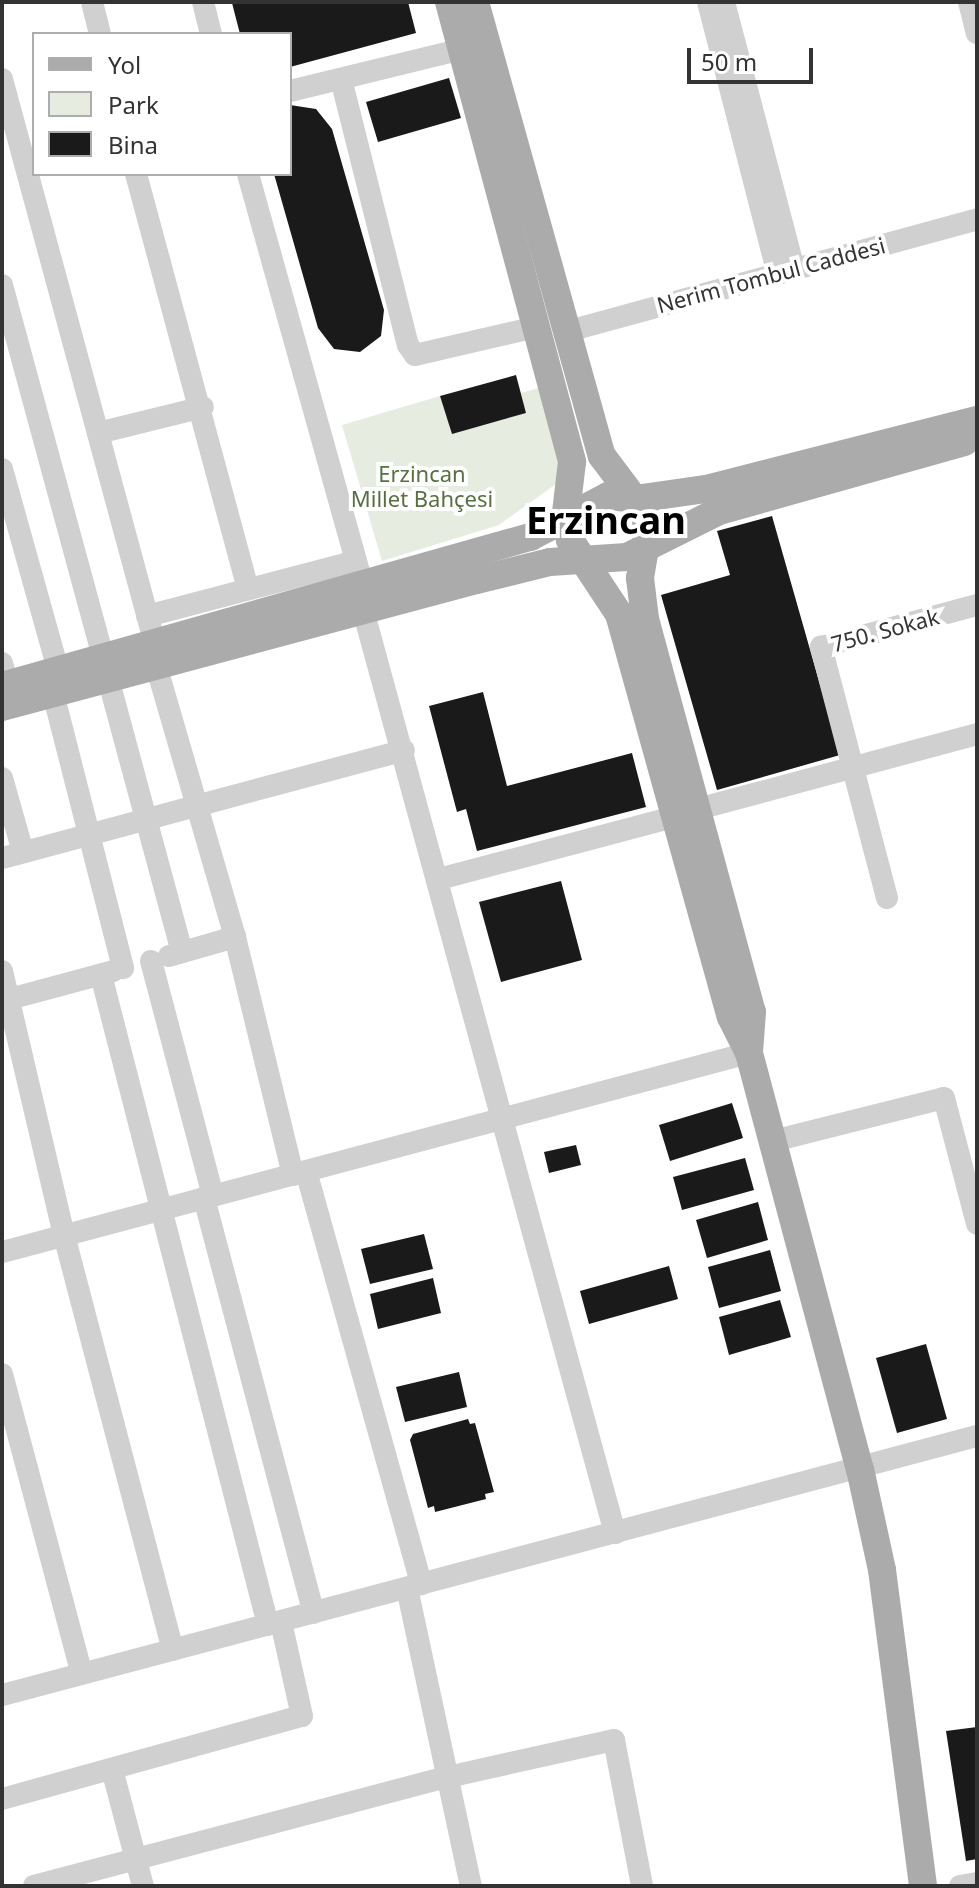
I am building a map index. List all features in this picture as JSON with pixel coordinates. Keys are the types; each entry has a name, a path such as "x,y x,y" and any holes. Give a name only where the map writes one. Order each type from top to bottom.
{"main road":[{"path":"449,2 572,462 565,521 583,560 606,586 619,614 684,814"},
{"path":"475,2 602,456 635,499 648,530 640,578 645,619 684,814 731,1017 749,1053 860,1469 882,1570 923,1886"},
{"path":"3,685 55,682 105,668 153,642 530,537 565,521 583,505 608,496 635,499 706,489 977,420"},
{"path":"361,585 550,562 583,560 605,563 719,511 977,439"}],"street":[{"path":"92,2 100,32"},
{"path":"203,2 210,32"},
{"path":"708,2 786,271"},
{"path":"724,2 786,271"},
{"path":"969,2 977,33"},
{"path":"292,91 462,49"},
{"path":"2,79 29,160 2,167"},
{"path":"341,79 408,345 415,355 536,327"},
{"path":"33,176 196,802 414,1586 471,1886"},
{"path":"137,176 203,407 248,589"},
{"path":"249,176 615,1533"},
{"name":"Nerim Tombul Caddesi","path":"565,332 977,219"},
{"path":"2,285 182,952"},
{"path":"98,433 203,407"},
{"path":"2,469 123,968"},
{"path":"153,642 248,589 361,585"},
{"name":"750. Sokak","path":"853,768 821,647 977,605"},
{"path":"439,879 977,734"},
{"path":"2,778 13,855 196,802 404,750"},
{"path":"853,768 887,898"},
{"path":"6,1000 235,937"},
{"path":"151,961 314,1613"},
{"path":"2,971 6,1000 64,1235 173,1650"},
{"path":"2,1799 302,1716 161,1209 101,975"},
{"path":"2,1252 749,1053"},
{"path":"773,1141 944,1098 977,1224"},
{"path":"2,1374 82,1674"},
{"path":"2,1695 977,1436"},
{"path":"34,1886 448,1777 614,1740 642,1886"},
{"path":"112,1769 143,1886"},
{"path":"960,1886 977,1883"}],"green space":[{"name":"Erzincan Millet Bahçesi","path":"542,387 561,462 556,484 499,525 382,561 342,425 440,396 452,433 526,413 521,393"}],"building":[{"path":"408,2 416,33 292,66 292,32 239,32 232,3"},
{"path":"449,78 461,118 378,142 366,102"},
{"path":"292,105 316,109 332,129 384,310 381,336 360,352 334,349 318,328 275,176 292,176"},
{"path":"516,375 526,413 452,434 440,396"},
{"path":"772,516 840,755 717,790 661,595 730,575 717,531"},
{"path":"483,692 507,786 632,753 646,807 477,851 466,809 457,812 429,706"},
{"path":"561,881 582,960 501,982 479,902"},
{"path":"732,1103 743,1138 670,1161 659,1125"},
{"path":"576,1145 581,1165 549,1173 544,1152"},
{"path":"745,1158 754,1190 682,1210 673,1177"},
{"path":"758,1202 768,1240 707,1258 696,1220"},
{"path":"424,1234 433,1269 370,1284 361,1249"},
{"path":"770,1250 781,1291 719,1308 708,1267"},
{"path":"669,1266 678,1299 589,1324 580,1291"},
{"path":"433,1278 441,1313 378,1329 370,1294"},
{"path":"780,1300 791,1337 729,1355 719,1317"},
{"path":"926,1344 947,1419 897,1433 876,1358"},
{"path":"459,1372 467,1407 405,1422 396,1387"},
{"path":"468,1419 470,1424 475,1423 494,1492 485,1494 486,1499 435,1512 434,1506 428,1508 410,1440 413,1434"},
{"path":"977,1727 977,1859 966,1861 946,1731"}],"district":[{"name":"Erzincan","path":"606,520"}]}
